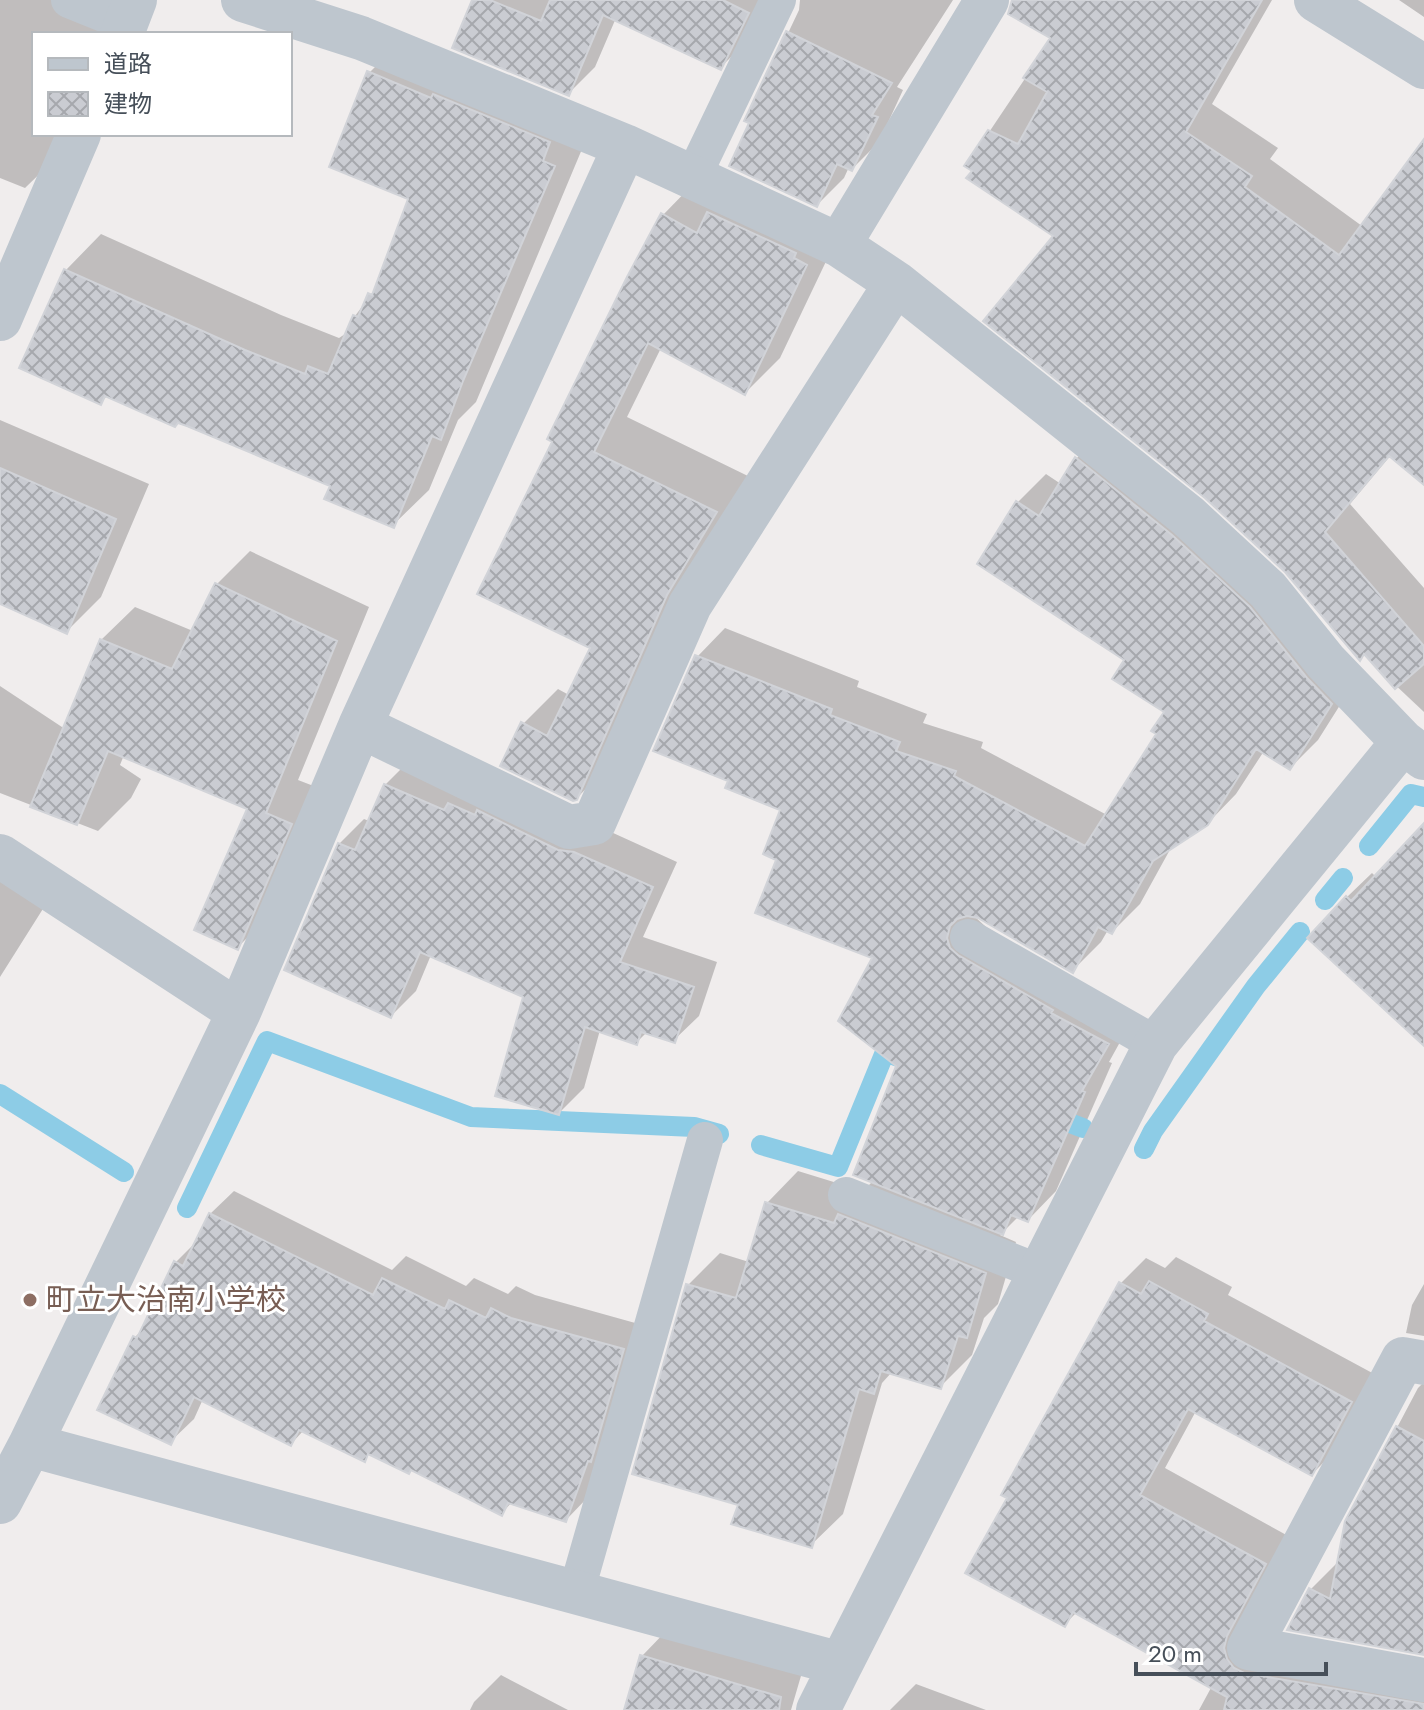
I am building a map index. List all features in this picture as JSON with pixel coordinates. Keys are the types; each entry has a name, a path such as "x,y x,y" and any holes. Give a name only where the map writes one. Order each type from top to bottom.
{"street":[{"path":"243,0 361,38 625,146 839,245 896,283 1188,516 1268,590 1326,662 1414,750 1156,1044 818,1710"},
{"path":"839,245 987,0"},
{"path":"1316,0 1424,67"},
{"path":"0,319 17,230 78,136"},
{"path":"0,1502 239,1012 360,726 625,146"},
{"path":"360,726 569,827 594,823 690,605 896,283"},
{"path":"0,856 239,1012"},
{"path":"1424,1363 1403,1359 1249,1648 1424,1680"},
{"path":"30,1445 841,1664"}],"lane":[{"path":"69,0 128,19"},
{"path":"693,177 778,0"},
{"path":"968,937 1156,1044"},
{"path":"576,1593 705,1140"},
{"path":"846,1195 1039,1272"}],"building":[{"path":"472,0 490,0 541,21 550,0 723,0 749,13 721,70 603,15 569,96 452,48"},
{"path":"1012,0 1262,0 1186,132 1252,176 1245,187 1339,255 1424,139 1424,485 1389,456 1325,532 1424,646 1424,664 1395,689 1364,654 1360,661 1285,572 1205,498 983,321 1053,236 966,178 972,171 964,166 988,130 1018,144 1047,92 1023,78 1050,38 1008,14"},
{"path":"786,31 892,83 872,115 878,117 852,171 837,164 817,207 729,166 749,123 744,121"},
{"path":"367,71 431,98 433,94 550,142 543,161 555,166 441,440 432,436 394,528 324,499 330,486 187,426 178,423 175,427 105,396 101,405 19,368 64,269 305,374 308,366 328,374 353,315 358,317 368,293 372,295 408,199 329,167"},
{"path":"707,212 796,253 794,258 807,265 745,395 648,343 594,452 717,512 667,595 577,800 573,801 500,766 521,722 547,736 590,648 477,594 552,442 547,439 661,213 697,233"},
{"path":"1075,457 1172,535 1250,607 1332,704 1290,770 1256,749 1208,825 1153,861 1112,934 1098,927 1073,973 978,918 967,916 957,919 950,926 947,938 950,948 958,955 1053,1010 1051,1013 1109,1044 1082,1091 1085,1092 1028,1222 1011,1215 1003,1235 853,1175 896,1066 838,1021 872,958 755,913 776,860 763,854 780,810 725,788 728,781 653,751 695,655 832,709 830,715 900,742 896,751 956,771 954,776 1085,846 1156,734 1151,731 1164,712 1112,679 1124,660 977,564 1016,501 1039,516"},
{"path":"0,468 116,519 67,634 0,604"},
{"path":"215,583 337,641 266,813 292,824 238,950 194,930 247,809 108,751 77,825 30,807 100,639 172,669"},
{"path":"384,784 444,810 448,803 475,815 477,810 558,850 574,852 653,887 620,962 694,987 675,1043 641,1032 637,1045 585,1027 559,1115 495,1096 523,997 420,952 391,1018 284,970 338,843 355,850"},
{"path":"1424,823 1424,1046 1307,938 1346,896 1351,901"},
{"path":"765,1202 834,1223 838,1214 986,1273 967,1338 958,1336 941,1389 881,1371 874,1394 859,1389 812,1548 731,1524 738,1505 632,1474 686,1284 736,1298"},
{"path":"209,1213 373,1295 382,1278 445,1309 449,1300 486,1318 491,1308 511,1318 624,1349 591,1462 588,1461 566,1522 508,1503 502,1516 411,1470 409,1474 368,1454 365,1462 299,1430 291,1446 194,1397 171,1445 97,1410 133,1336 137,1338 174,1261 183,1266"},
{"path":"1149,1281 1208,1314 1204,1321 1352,1402 1312,1476 1188,1409 1140,1495 1266,1564 1227,1636 1224,1648 1227,1659 1234,1668 1244,1673 1424,1704 1424,1710 1224,1710 1227,1697 1073,1612 1065,1627 965,1573 1007,1498 1001,1495 1119,1282 1141,1294"},
{"path":"1396,1426 1424,1441 1424,1655 1287,1630 1309,1588 1330,1599 1345,1521"},
{"path":"640,1655 781,1697 779,1710 624,1710"}],"waterway":[{"path":"1369,846 1411,794 1424,797"},
{"path":"1325,900 1343,878"},
{"path":"1144,1149 1153,1131 1256,986 1300,932"},
{"path":"187,1208 267,1041 471,1117 694,1127 719,1134"},
{"path":"761,1145 838,1167 885,1052 904,1059"},
{"path":"0,1094 124,1172"},
{"path":"1046,1114 1083,1128"}],"place":[{"name":"町立大治南小学校","path":"30,1300"}]}
